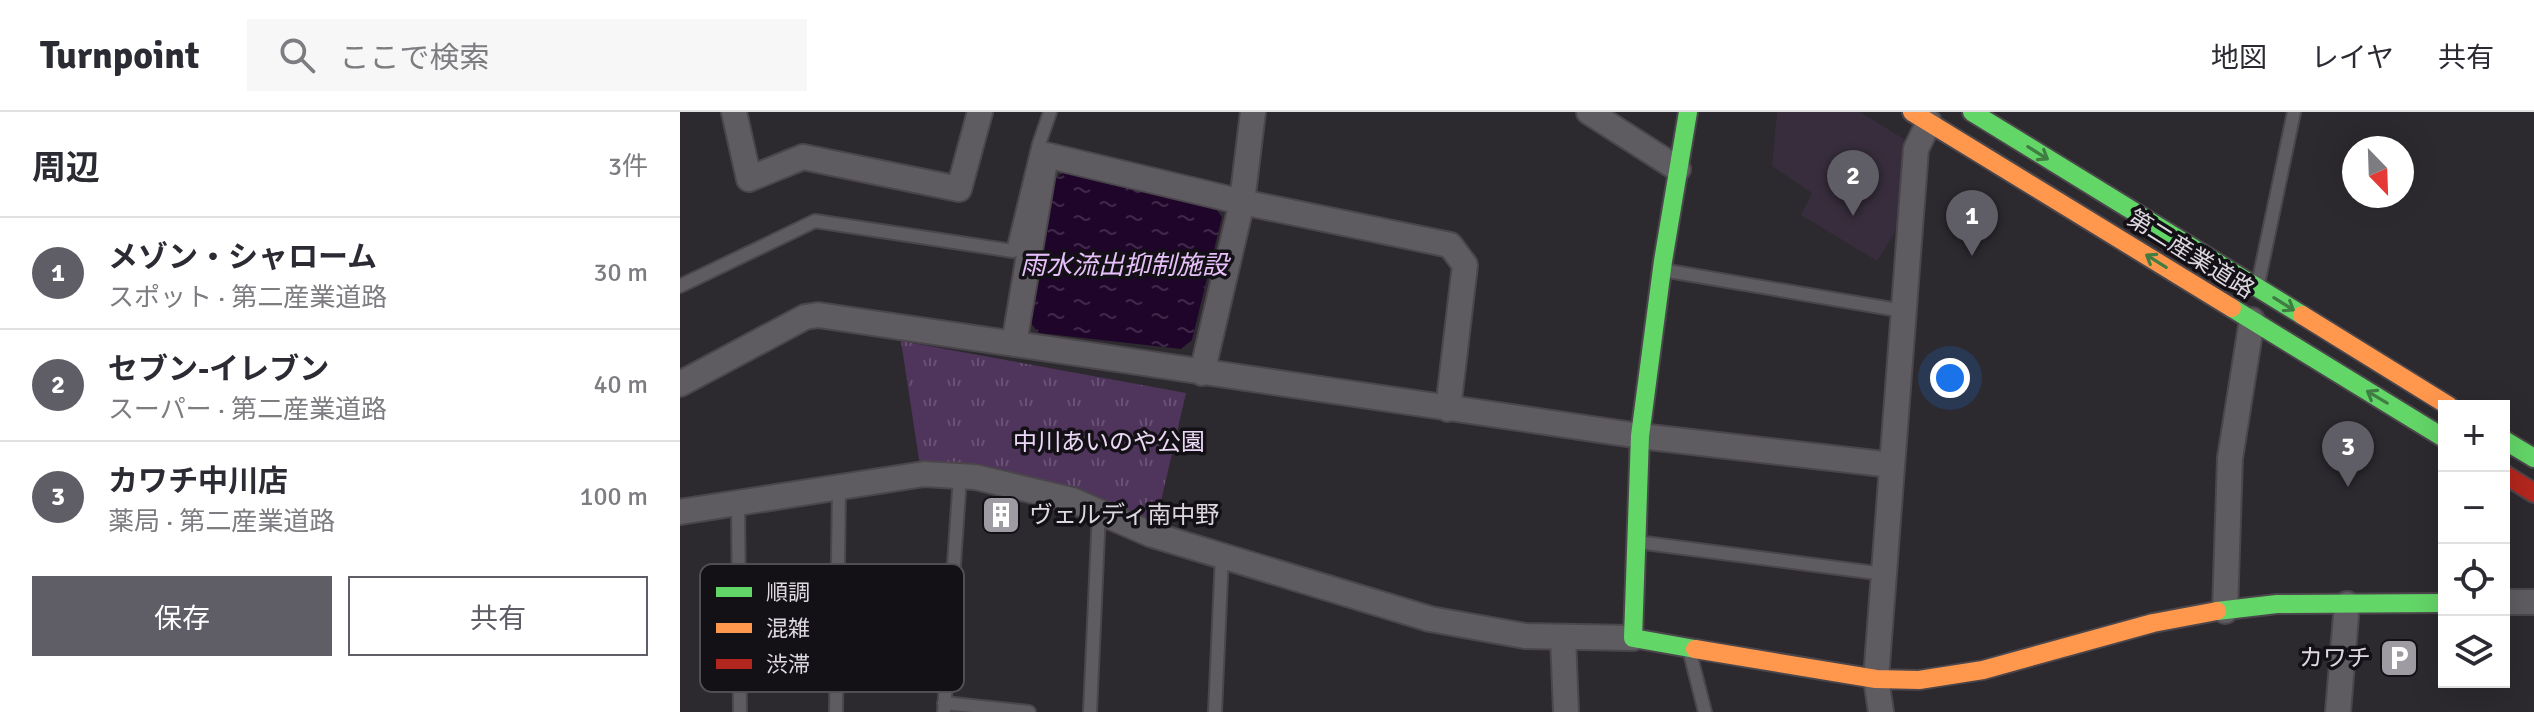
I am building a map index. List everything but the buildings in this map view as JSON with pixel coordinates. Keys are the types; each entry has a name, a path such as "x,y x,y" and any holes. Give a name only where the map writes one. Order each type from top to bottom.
{"street":[{"path":"734,112 749,179 803,157 959,189 980,112"},
{"path":"1202,373 1242,202 1253,112"},
{"path":"1589,112 1678,169"},
{"path":"1633,638 1640,436 1662,269 1688,112"},
{"name":"第二産業道路","path":"1972,112 2439,400"},
{"path":"1881,712 1876,679 1916,149 1921,117"},
{"name":"第二産業道路","path":"1921,117 2438,434"},
{"path":"1014,344 1046,155 1242,202 1450,245 1465,265 1448,409"},
{"path":"680,384 792,323 818,315 1640,436 1892,465"},
{"path":"2225,611 2230,458 2252,320"},
{"path":"2510,444 2534,458"},
{"path":"680,512 924,474 960,476 1031,488 1150,534 1430,619 1525,636 1633,638 1876,679 1919,680 1983,670 2153,623 2225,611 2277,604 2438,603"},
{"path":"2510,478 2534,493"},
{"path":"2510,602 2534,602"},
{"path":"2338,712 2347,604"},
{"path":"1563,637 1566,712"}],"lane":[{"path":"680,286 815,221 1013,251 1050,112"},
{"path":"2258,288 2294,112"},
{"path":"1662,269 1904,311"},
{"path":"954,564 960,476"},
{"path":"838,564 839,486"},
{"path":"738,504 739,564"},
{"path":"1090,712 1099,512"},
{"path":"1636,542 1884,574"},
{"path":"1215,712 1222,555"},
{"path":"1688,647 1705,712"},
{"path":"740,692 740,712"},
{"path":"836,692 836,712"},
{"path":"944,708 1029,712"}],"shaded area":[{"path":"1777,112 1860,112 1912,144 1903,220 1877,261 1801,215 1812,193 1772,166"}],"green space":[{"name":"中川あいのや公園","path":"901,341 1186,393 1155,527 1031,477 920,466"}],"water":[{"name":"雨水流出抑制施設","path":"1066,171 1213,205 1222,217 1192,340 1181,349 1039,333 1029,321 1052,180"}],"traffic: fast":[{"path":"1688,112 1663,261 1640,436 1633,638 1695,649"},
{"path":"1972,112 2302,315"},
{"path":"2232,308 2438,434"},
{"path":"2510,444 2534,458"},
{"path":"2217,611 2277,604 2438,603"}],"traffic: slow":[{"path":"1912,112 2232,308"},
{"path":"2302,315 2439,400"},
{"path":"1695,649 1876,679 1919,680 1983,670 2153,623 2217,611"}],"traffic: jam":[{"path":"2510,478 2534,493"}],"place":[{"name":"セブン-イレブン","path":"1853,216"},
{"name":"メゾン・シャローム","path":"1972,256"},
{"name":"カワチ中川店","path":"2348,487"},
{"name":"ヴェルディ南中野","path":"1001,515"},
{"name":"カワチ","path":"2399,658"}]}
